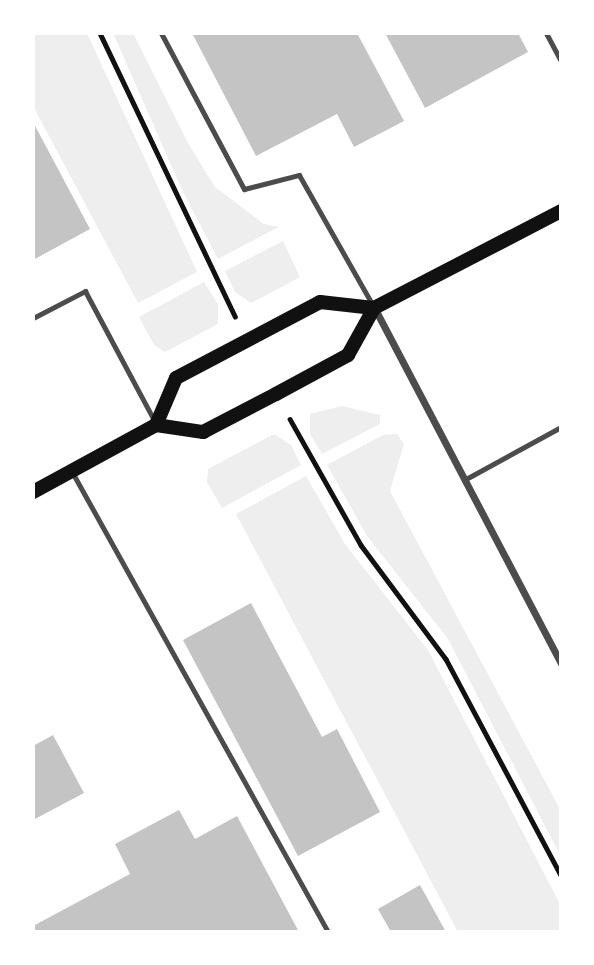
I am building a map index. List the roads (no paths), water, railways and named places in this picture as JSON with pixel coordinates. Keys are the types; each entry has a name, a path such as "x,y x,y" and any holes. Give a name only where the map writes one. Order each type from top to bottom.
{"main road":[{"path":"33,492 156,425 203,432 276,394 348,355 374,308 561,211"},
{"path":"156,425 176,378 320,302 374,308"}],"street":[{"path":"374,308 561,664"}],"lane":[{"path":"161,33 243,189 299,175 374,308"},
{"path":"545,33 561,61"},
{"path":"33,318 85,291 156,425"},
{"path":"464,480 561,428"},
{"path":"72,472 328,932"}]}
